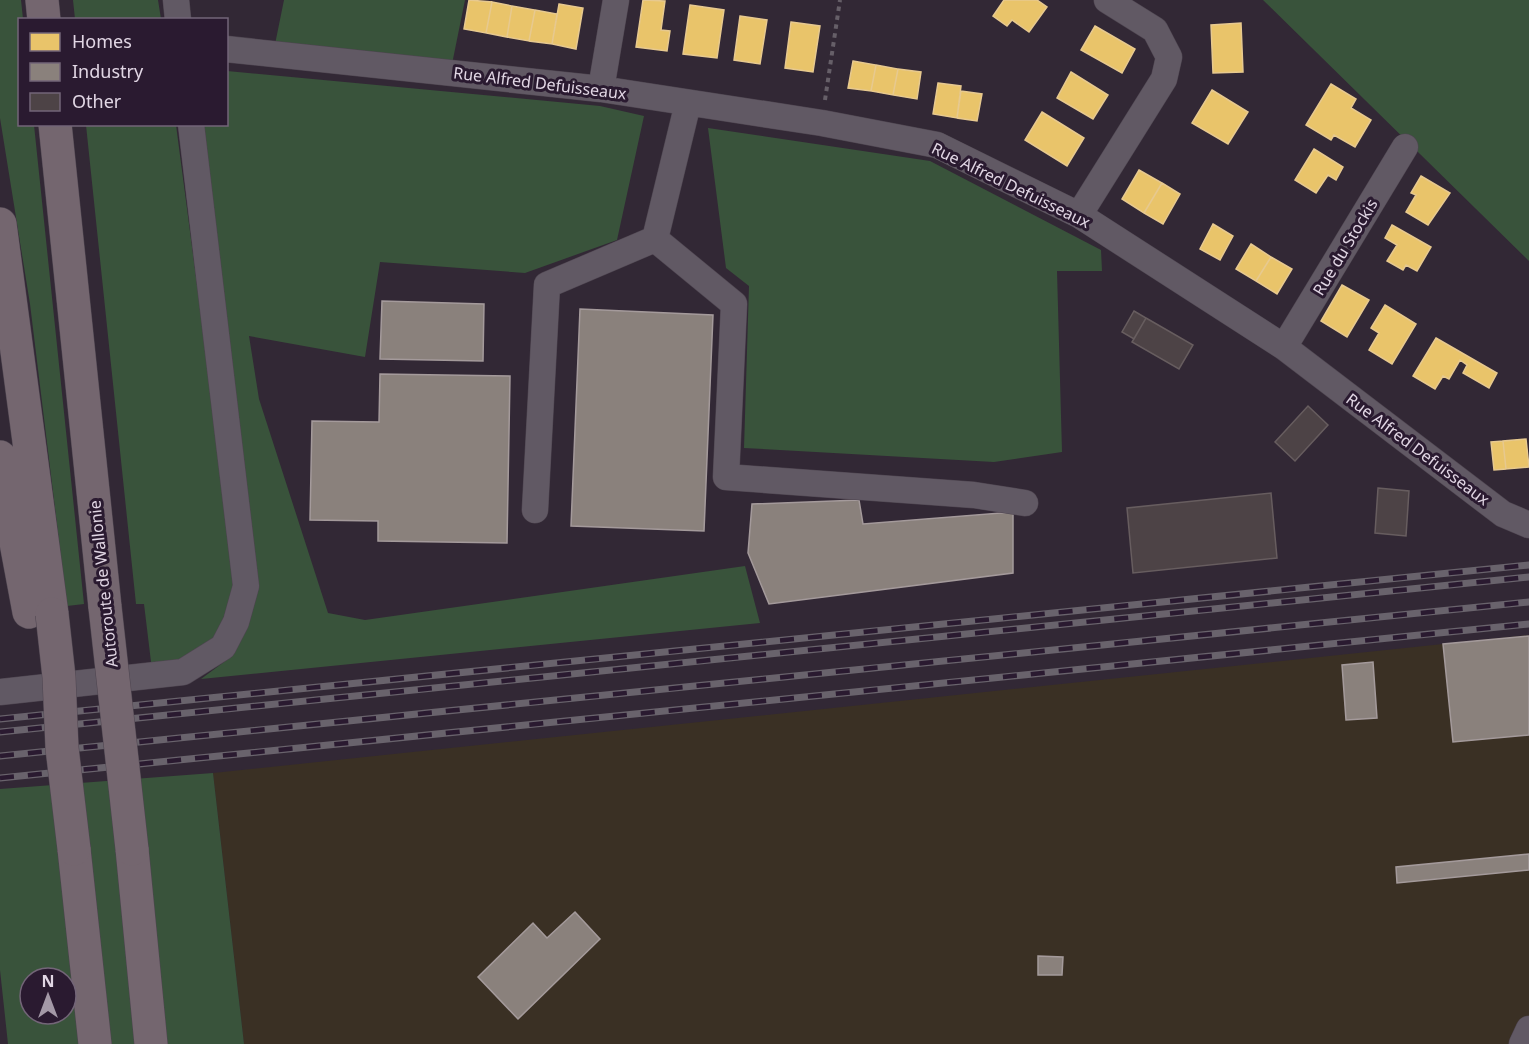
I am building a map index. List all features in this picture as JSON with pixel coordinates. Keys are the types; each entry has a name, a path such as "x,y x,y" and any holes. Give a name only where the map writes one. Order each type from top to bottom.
{"highway":[{"path":"42,0 44,18"},
{"name":"Autoroute de Wallonie","path":"55,126 151,1044"},
{"path":"0,224 40,613"},
{"path":"0,457 59,677 62,748 95,1044"}],"street":[{"path":"176,0 178,18"},
{"path":"601,88 616,0"},
{"path":"1079,215 1164,79 1169,57 1155,30 1107,0"},
{"name":"Rue Alfred Defuisseaux","path":"228,49 601,88 822,123 937,145 1079,215 1284,347 1503,514 1529,525"},
{"path":"654,239 688,103"},
{"path":"0,692 183,672 223,647 236,622 246,586 191,126"},
{"name":"Rue du Stockis","path":"1284,347 1405,147"},
{"path":"654,239 734,304 726,477 974,495 1025,503"},
{"path":"535,510 547,285 654,239"},
{"path":"1522,1044 1529,1029"}],"path":[{"path":"822,123 840,0"}],"shaded area":[{"path":"1529,635 1529,1044 244,1044 213,773"}],"green space":[{"path":"0,0 21,0 23,18 18,18 18,126 34,126 84,604 67,606 30,304 0,118"},
{"path":"73,0 158,0 161,18 75,18"},
{"path":"284,0 465,0 451,69 271,64"},
{"path":"1263,0 1529,0 1529,261"},
{"path":"228,71 600,106 644,116 617,240 525,273 380,262 365,357 249,336 259,399 328,613 365,620 745,566 760,623 201,679 228,659 247,622 196,126 228,126"},
{"path":"86,126 176,126 237,589 216,640 184,661 152,670 144,604 136,604"},
{"path":"708,128 930,161 1101,250 1102,271 1057,271 1062,452 994,462 744,448 749,286 726,268"},
{"path":"213,773 244,1044 8,1044 0,970 0,789"}],"building: Homes":[{"path":"469,0 492,2 486,33 464,29"},
{"path":"643,0 665,1 661,30 670,31 667,51 636,47"},
{"path":"1004,0 1037,0 1047,7 1029,32 1012,20 1007,26 993,16"},
{"path":"492,2 512,6 507,37 486,33"},
{"path":"559,4 583,8 576,49 552,44"},
{"path":"690,5 724,10 717,58 683,54"},
{"path":"512,6 535,10 529,41 507,37"},
{"path":"535,10 557,14 552,44 529,41"},
{"path":"740,16 767,20 760,64 734,60"},
{"path":"791,22 820,26 813,72 785,68"},
{"path":"1241,23 1243,72 1213,73 1211,25"},
{"path":"1095,26 1135,49 1122,73 1081,50"},
{"path":"853,61 876,65 871,91 848,88"},
{"path":"876,65 898,69 893,95 871,91"},
{"path":"898,69 921,72 917,99 893,95"},
{"path":"1071,72 1108,95 1093,119 1057,98"},
{"path":"938,83 961,86 957,118 933,114"},
{"path":"1331,84 1356,99 1351,108 1371,120 1355,147 1334,135 1331,140 1306,125"},
{"path":"1212,90 1248,112 1228,144 1192,123"},
{"path":"961,91 982,94 977,121 957,118"},
{"path":"1042,112 1084,138 1067,166 1025,140"},
{"path":"1314,149 1343,167 1336,180 1328,175 1316,193 1295,180"},
{"path":"1139,170 1162,183 1144,213 1122,199"},
{"path":"1421,176 1450,193 1428,225 1406,212 1416,195 1411,193"},
{"path":"1162,183 1180,194 1163,224 1144,213"},
{"path":"1213,224 1233,236 1220,260 1200,249"},
{"path":"1392,225 1431,247 1417,271 1406,265 1403,270 1387,261 1397,245 1385,238"},
{"path":"1251,244 1271,257 1256,281 1236,269"},
{"path":"1271,257 1292,269 1277,294 1256,281"},
{"path":"1342,285 1369,300 1347,337 1321,321"},
{"path":"1385,305 1416,324 1392,364 1369,350 1379,333 1371,328"},
{"path":"1436,338 1497,373 1489,388 1463,373 1467,365 1460,360 1449,379 1443,376 1435,389 1413,376"},
{"path":"1526,439 1529,467 1506,469 1503,441"},
{"path":"1503,441 1506,469 1494,470 1491,442"}],"building: Industry":[{"path":"382,301 484,304 483,361 380,359"},
{"path":"580,309 713,315 704,531 571,526"},
{"path":"380,374 510,376 507,543 378,541 378,521 310,520 312,421 379,422"},
{"path":"859,500 863,524 1013,512 1013,573 769,604 748,553 752,504"},
{"path":"1529,636 1529,735 1453,742 1443,644"},
{"path":"1373,662 1377,718 1346,720 1342,665"},
{"path":"1529,854 1529,870 1397,883 1396,867"},
{"path":"575,912 600,939 518,1019 478,977 533,923 547,938"},
{"path":"1038,956 1063,957 1062,975 1038,975"}],"building: Other":[{"path":"1134,311 1146,318 1134,339 1122,332"},
{"path":"1146,318 1193,345 1179,369 1132,342"},
{"path":"1308,406 1328,425 1295,461 1275,442"},
{"path":"1378,488 1409,491 1406,536 1375,533"},
{"path":"1271,493 1277,558 1133,573 1127,508"}],"railway":[{"path":"0,719 1529,565"},
{"path":"0,732 1529,577"},
{"path":"0,756 1529,602"},
{"path":"0,778 1529,624"}]}
